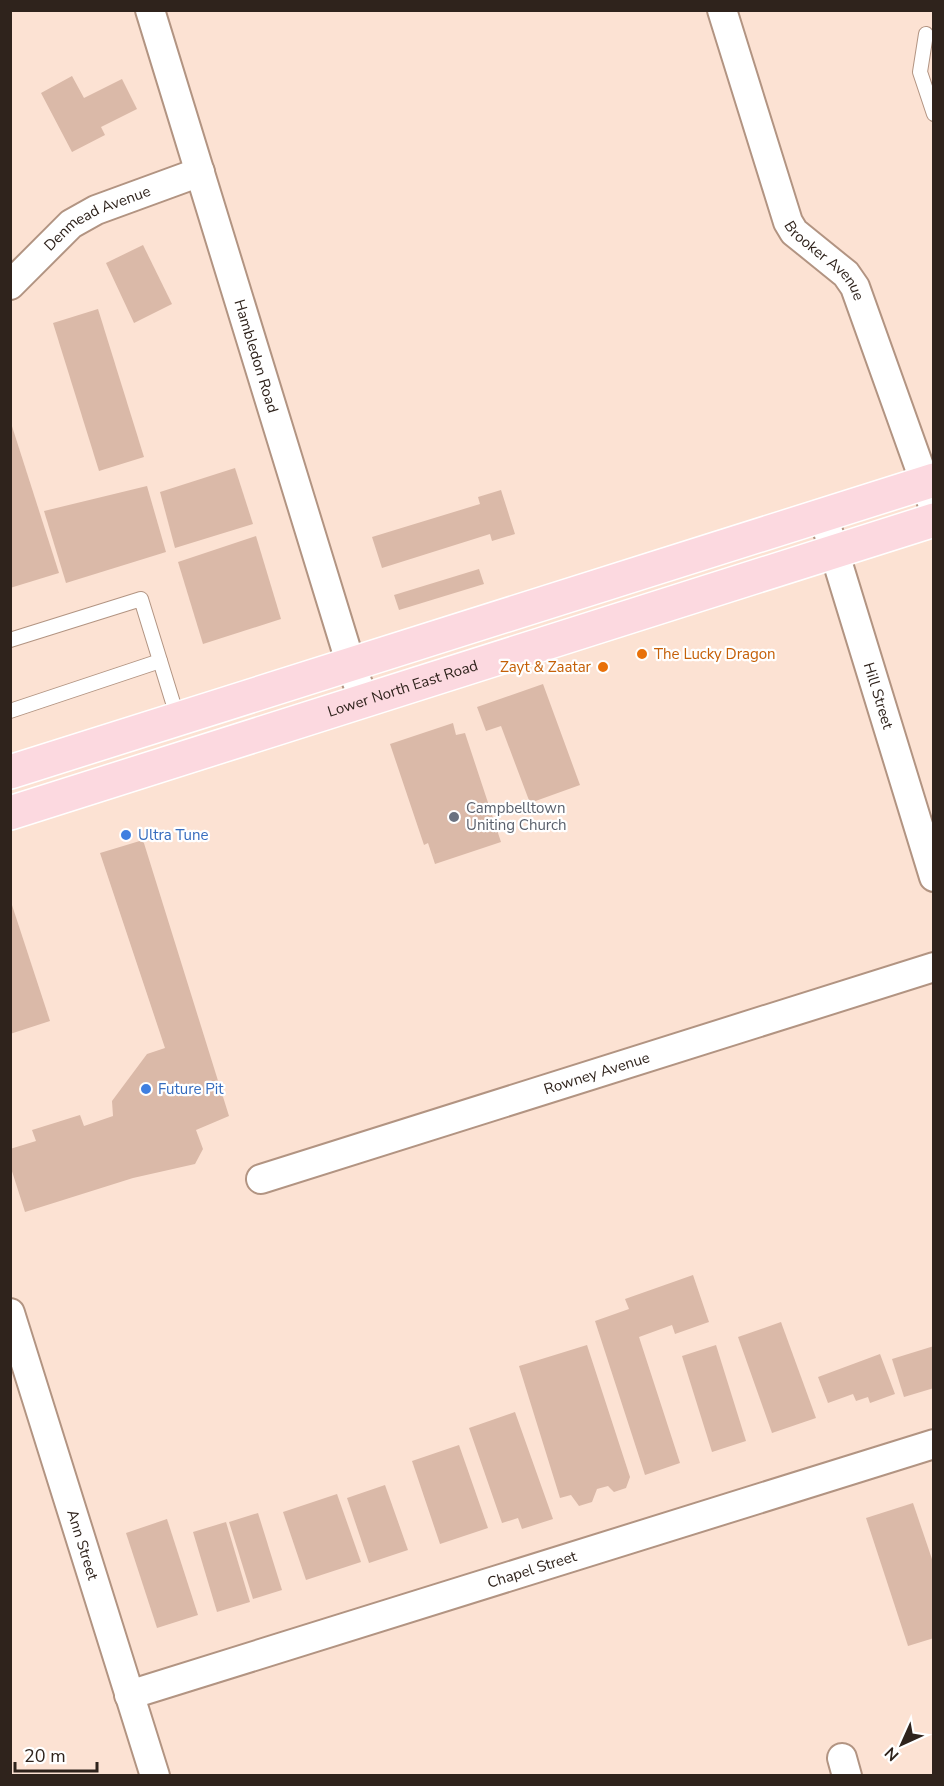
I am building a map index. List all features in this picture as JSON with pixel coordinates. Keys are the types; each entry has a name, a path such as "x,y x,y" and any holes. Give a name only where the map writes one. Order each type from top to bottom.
{"main road":[{"path":"10,772 823,515 930,490"},
{"name":"Lower North East Road","path":"10,813 933,520"}],"street":[{"name":"Hambledon Road","path":"150,10 364,701"},
{"name":"Brooker Avenue","path":"722,10 788,222 794,232 846,274 855,287 930,490"},
{"name":"Denmead Avenue","path":"10,285 71,224 96,210 200,172"},
{"name":"Hill Street","path":"823,515 933,877"},
{"name":"Rowney Avenue","path":"261,1179 933,967"},
{"name":"Ann Street","path":"10,1313 155,1776"},
{"name":"Chapel Street","path":"129,1695 933,1444"}],"lane":[{"path":"926,34 920,72 933,114"},
{"path":"10,640 141,599 178,720"},
{"path":"10,711 160,661"}],"building":[{"path":"72,76 84,98 122,79 137,109 101,127 105,135 72,152 41,93"},
{"path":"143,245 172,304 134,323 106,263"},
{"path":"98,309 144,457 99,471 53,323"},
{"path":"10,420 59,573 10,588"},
{"path":"235,468 253,524 175,548 160,492"},
{"path":"147,486 166,552 66,583 44,511"},
{"path":"501,490 515,534 492,541 490,534 382,568 372,537 480,504 478,497"},
{"path":"256,536 281,619 203,644 178,562"},
{"path":"479,569 484,584 399,610 394,595"},
{"path":"543,684 580,785 530,803 501,726 486,731 477,707"},
{"name":"Campbelltown Uniting Church","path":"453,723 456,735 465,733 501,842 435,864 428,843 424,845 390,744"},
{"path":"143,840 229,1116 196,1130 203,1149 195,1164 133,1178 25,1212 10,1165 10,1149 36,1141 32,1130 80,1115 84,1126 113,1116 112,1101 147,1054 165,1048 100,853"},
{"path":"10,899 50,1021 10,1034"},
{"path":"693,1275 709,1322 675,1334 672,1325 639,1337 680,1463 645,1475 595,1321 629,1309 625,1299"},
{"path":"781,1322 816,1418 772,1433 738,1337"},
{"path":"587,1345 630,1477 626,1488 614,1492 608,1486 597,1489 592,1502 579,1506 571,1495 560,1498 519,1366"},
{"path":"716,1345 746,1441 712,1452 682,1356"},
{"path":"934,1346 934,1388 904,1397 892,1359"},
{"path":"880,1354 895,1394 870,1403 868,1397 856,1401 853,1394 828,1403 818,1377"},
{"path":"515,1412 553,1519 522,1529 518,1518 502,1523 469,1428"},
{"path":"459,1445 488,1528 440,1544 412,1461"},
{"path":"385,1485 408,1550 369,1563 347,1498"},
{"path":"337,1494 361,1562 306,1580 283,1512"},
{"path":"913,1503 934,1565 934,1638 908,1646 866,1518"},
{"path":"258,1513 282,1590 253,1599 229,1522"},
{"path":"167,1519 198,1615 157,1628 126,1533"},
{"path":"226,1522 250,1602 217,1612 193,1532"}],"place":[{"name":"The Lucky Dragon","path":"642,654"},
{"name":"Zayt & Zaatar","path":"603,667"},
{"name":"Campbelltown Uniting Church","path":"454,817"},
{"name":"Ultra Tune","path":"126,835"},
{"name":"Future Pit","path":"146,1089"}]}
